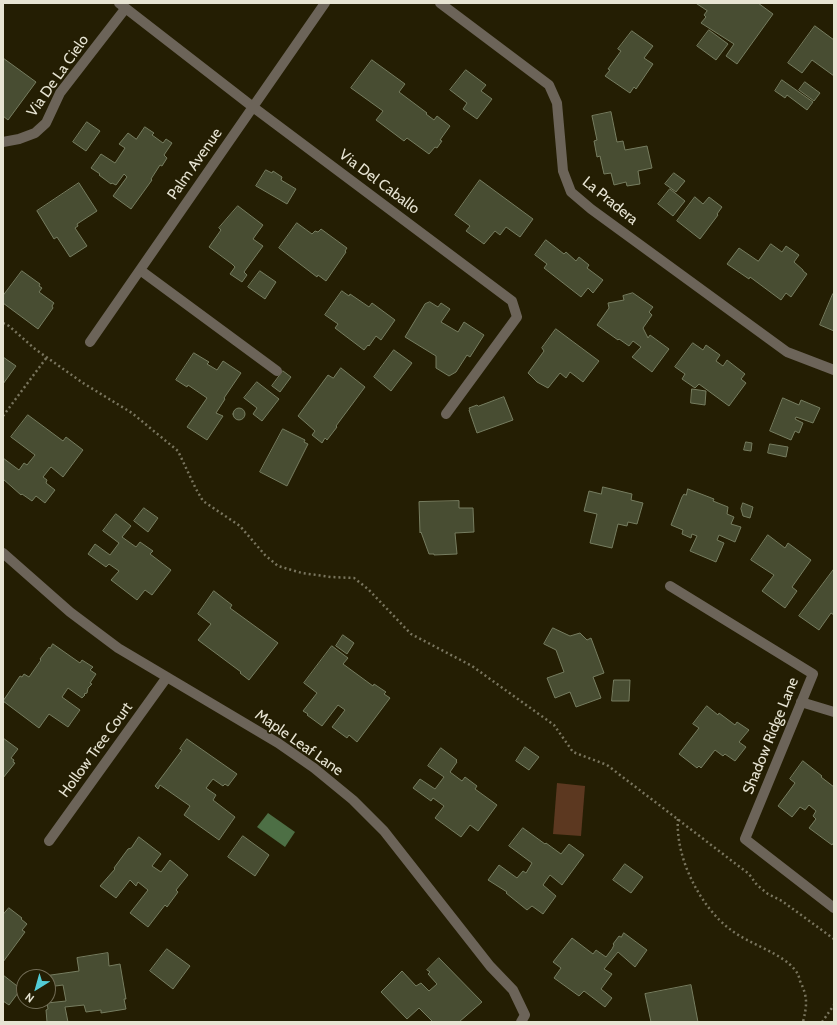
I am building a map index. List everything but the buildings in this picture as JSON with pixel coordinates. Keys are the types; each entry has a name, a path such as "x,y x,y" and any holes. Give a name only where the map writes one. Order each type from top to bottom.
{"street":[{"name":"Palm Avenue","path":"90,342 325,3"},
{"name":"La Pradera","path":"440,3 549,85 557,103 563,171 571,192 787,352 834,370"},
{"name":"Via Del Caballo","path":"122,6 253,107 512,301 517,317 446,414"},
{"name":"Via De La Cielo","path":"3,142 19,139 35,133 46,123 60,93 122,6"},
{"path":"140,270 277,372"},
{"name":"Maple Leaf Lane","path":"3,553 70,612 118,648 278,743 314,768 353,800 384,831 490,966 513,990 524,1018"},
{"name":"Shadow Ridge Lane","path":"670,586 813,674 745,839 834,908"},
{"name":"Hollow Tree Court","path":"49,841 167,677"},
{"path":"801,702 834,712"}],"path":[{"path":"3,323 9,326 35,349 83,383 132,413 178,451 203,501 240,526 278,566 302,573 331,577 354,578 368,589 411,634 472,666 554,725 573,752 607,765 749,874 757,885 768,894 782,901 834,939"},
{"path":"3,416 47,357"},
{"path":"678,819 677,829 684,864 692,882 714,914 731,930 752,943 782,958 795,970 806,992 806,1009 803,1022"},
{"path":"822,1022 834,1005"}],"shaded area":[{"path":"557,783 585,786 581,836 553,834"},
{"path":"268,813 295,832 285,847 257,827"}]}
